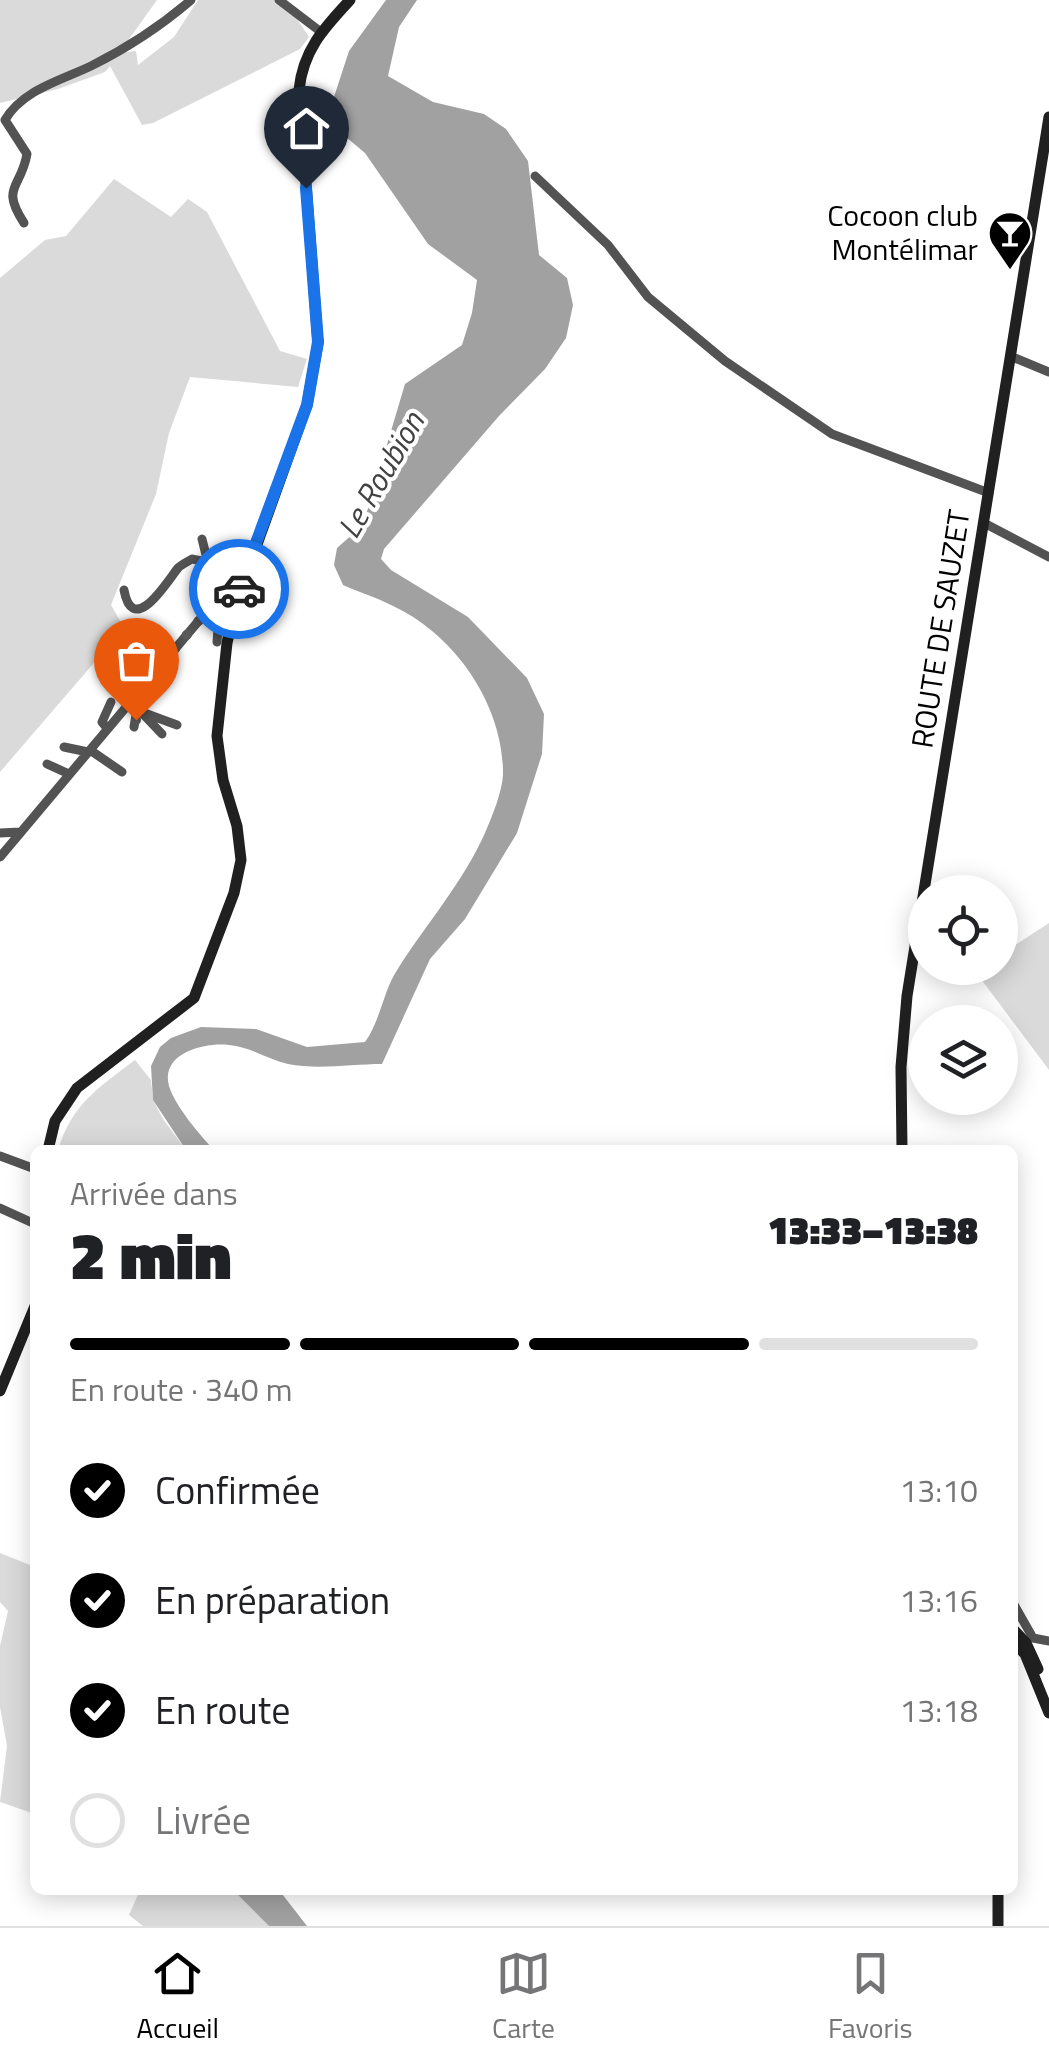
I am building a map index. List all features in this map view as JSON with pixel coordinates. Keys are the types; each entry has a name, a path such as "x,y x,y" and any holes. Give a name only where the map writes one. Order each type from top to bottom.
{"street":[{"path":"24,223 8,196 27,154 8,128 5,120 10,112 23,98 93,65 191,0"},
{"path":"279,0 320,32"},
{"path":"49,1145 55,1121 77,1088 194,998 234,893 240,860 237,826 223,780 218,736 227,643 242,583 307,405 318,342 299,90 301,68 320,32 350,0"},
{"name":"ROUTE DE SAUZET","path":"902,1145 901,1067 907,996 1049,117"},
{"path":"535,176 608,245 648,297 725,361 832,434 988,492"},
{"path":"1010,356 1049,372"},
{"path":"984,523 1049,557"},
{"path":"202,539 206,555 242,583"},
{"path":"124,590 132,604 148,605 177,569 192,559 204,560 242,583"},
{"path":"204,598 222,585 242,583"},
{"path":"134,727 145,684 204,614 242,583"},
{"path":"204,614 206,621 218,628 217,642"},
{"path":"143,661 140,668 145,684"},
{"path":"108,728 102,716 111,702"},
{"path":"136,708 176,726"},
{"path":"0,857 108,728 136,708"},
{"path":"136,708 162,734"},
{"path":"64,747 89,751 122,772"},
{"path":"47,764 69,774"},
{"path":"0,833 20,832"},
{"path":"0,1156 30,1167"},
{"path":"0,1208 30,1222"},
{"path":"0,1391 30,1318"},
{"path":"1018,1612 1033,1638 1049,1641"},
{"path":"1018,1635 1033,1654 1049,1701"},
{"path":"1018,1646 1025,1654 1049,1714"},
{"path":"998,1895 998,1926"}],"shaded area":[{"path":"0,0 157,0 119,53 136,51 138,65 174,37 198,0 277,0 293,13 309,37 300,49 142,125 110,66 105,72 58,89 0,103"},
{"path":"114,179 171,217 188,199 207,212 280,351 307,359 298,387 190,377 169,433 156,494 111,605 124,628 0,772 0,278 45,240 66,236"},
{"path":"1049,923 1049,1070 1018,1029 1018,1005 1000,1005 985,985 1018,985 1018,943"},
{"path":"135,1060 151,1080 153,1100 182,1145 60,1145 71,1120 98,1089"},
{"path":"0,1553 30,1565 30,1812 0,1802 7,1746 0,1707 0,1646 8,1611 0,1602"},
{"path":"138,1895 238,1895 269,1926 143,1926 129,1915"}],"water":[{"name":"Le Roubion","path":"386,0 417,0 399,27 388,76 433,102 484,114 506,129 528,161 539,255 567,278 573,305 566,338 545,369 384,549 381,559 391,570 468,617 527,678 544,714 542,754 517,833 465,919 430,959 382,1064 299,1066 229,1045 187,1052 171,1065 169,1086 182,1111 210,1145 183,1145 153,1100 151,1066 160,1047 171,1038 201,1027 256,1029 307,1047 365,1042 394,976 476,851 494,812 502,782 495,725 486,701 458,657 420,622 392,605 343,585 334,565 337,548 363,525 405,384 462,345 477,280 428,244 365,153 340,132 333,100 349,51"},
{"path":"238,1895 283,1895 307,1926 269,1926"}],"way so far":[{"path":"136,720 136,709 130,702 212,605 239,589"}],"place":[{"name":"Cocoon club Montélimar","path":"1010,271"}],"route":[{"path":"239,589 307,405 318,342 306,188"}]}
